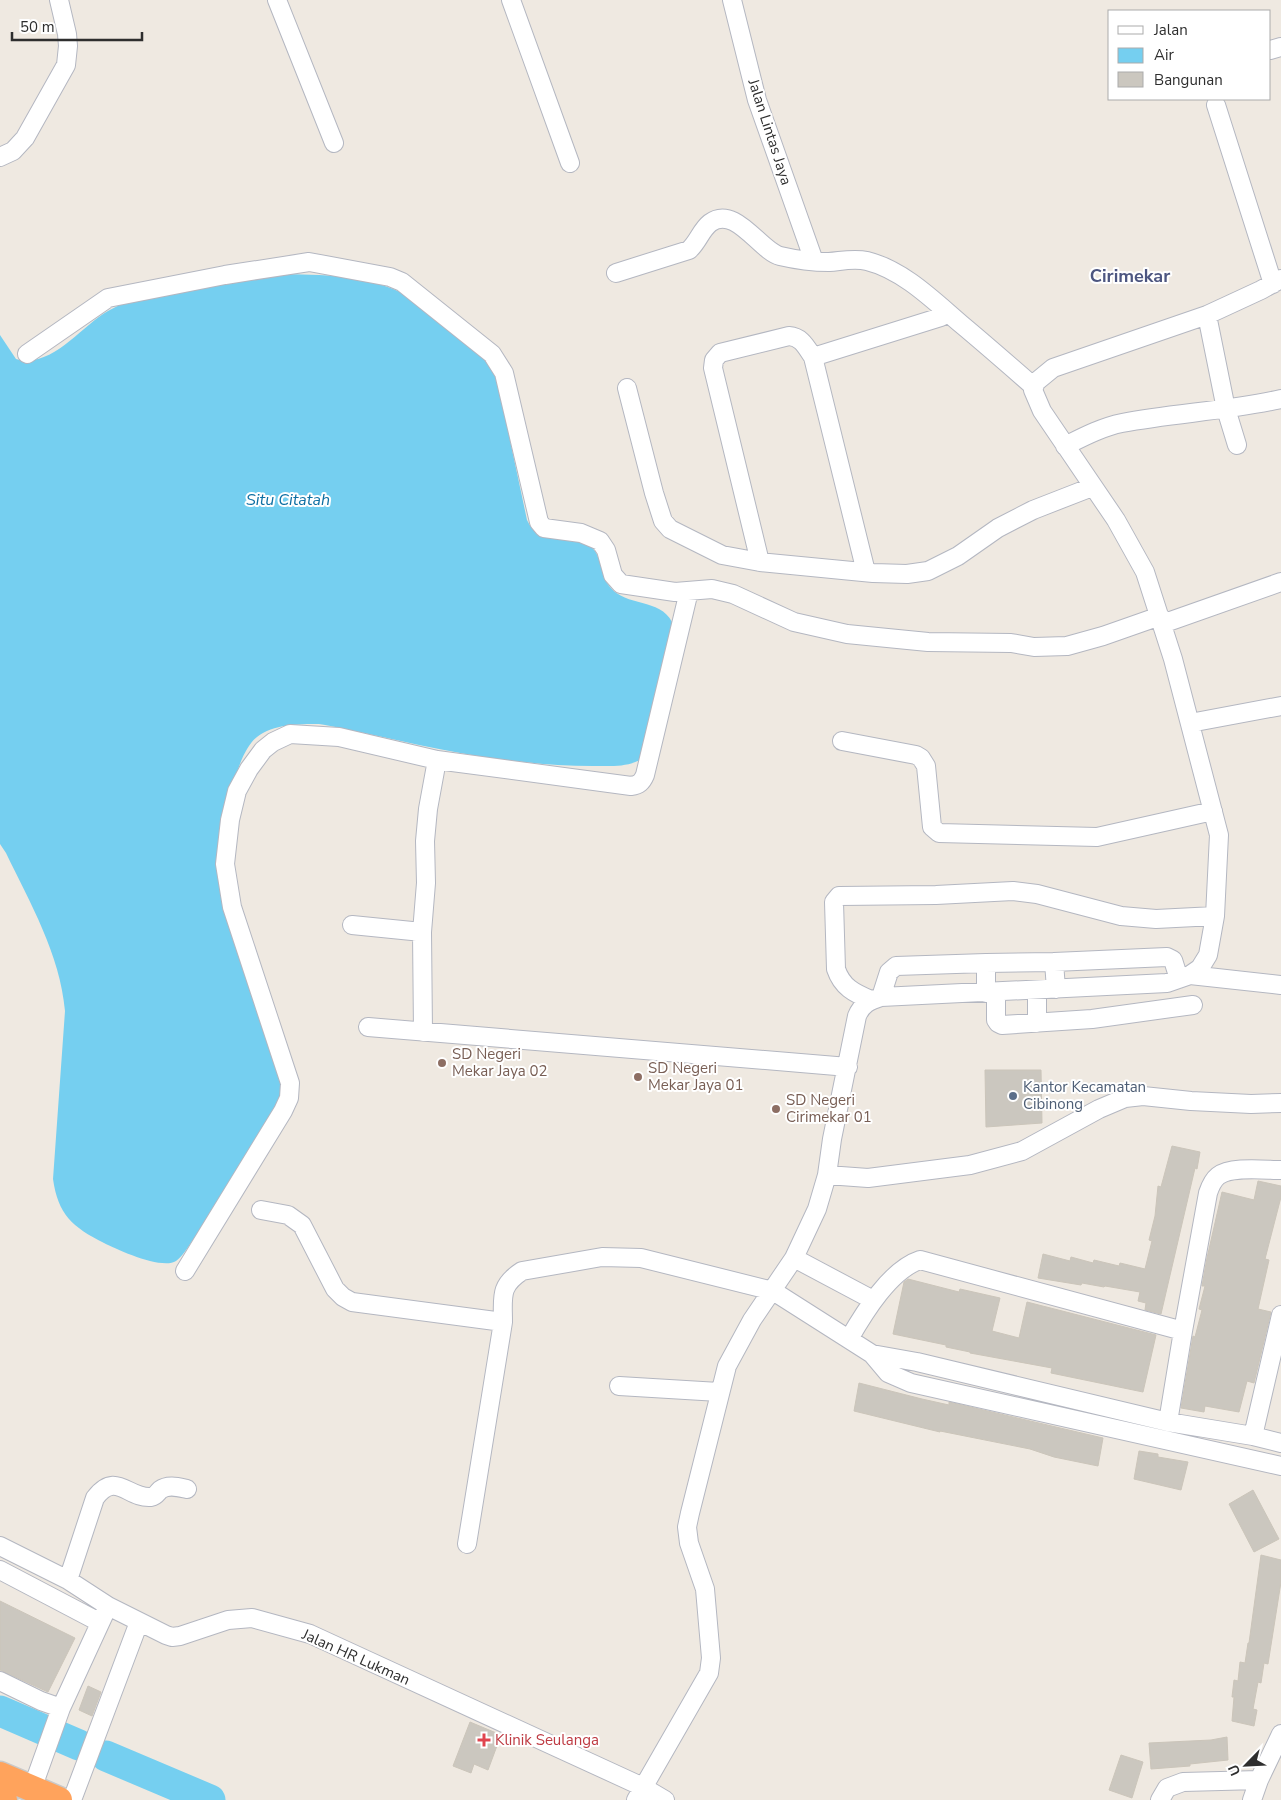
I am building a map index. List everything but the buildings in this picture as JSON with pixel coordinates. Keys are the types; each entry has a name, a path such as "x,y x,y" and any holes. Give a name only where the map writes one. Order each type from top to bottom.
{"highway":[{"path":"0,1774 33,1786 59,1800"},
{"path":"0,1798 4,1800"}],"street":[{"path":"0,157 12,151 25,138 66,65 68,34 59,0"},
{"path":"277,0 334,142"},
{"path":"511,0 570,163"},
{"name":"Jalan Lintas Jaya","path":"732,0 757,100 814,262"},
{"path":"1033,386 1044,374 1063,364 1207,315 1277,281 1216,105"},
{"path":"616,273 689,250 711,222 723,219 736,223 748,230 774,254 799,261 814,262 854,259 866,261 899,275 928,295 1033,386 1034,394 1042,411 1130,544 1145,572 1161,620 1219,835 1215,916 1208,955 1200,968 1185,977 1167,983 876,999 853,993 848,989 839,977 836,969 834,902 839,896 936,895 1012,891 1037,894 1121,916 1156,919 1215,916"},
{"path":"27,354 108,298 225,275 309,262 390,277 402,282 492,354 504,373 539,522 544,528 581,533 600,542 606,550 614,575 621,584 675,592 712,589 722,591 733,594 794,622 848,634 928,642 1010,643 1034,647 1067,646 1161,620 1281,582"},
{"path":"1207,315 1226,409 1237,445"},
{"path":"813,357 941,317"},
{"path":"760,562 713,368 714,360 720,353 789,336 796,337 802,341 813,357 866,572"},
{"path":"627,388 656,501 666,525 670,529 722,555 760,562 866,572 907,574 928,571 958,556 1007,524 1033,510 1092,487"},
{"path":"1065,446 1085,436 1120,424 1247,407 1281,399"},
{"path":"185,1271 289,1098 290,1083 232,907 225,864 227,835 237,791 256,758 273,742 290,734 339,737 437,760 636,786 646,775 689,592"},
{"path":"1190,723 1281,706"},
{"path":"842,741 916,755 921,758 926,766 932,827 939,834 1097,837 1213,813"},
{"path":"423,1032 422,932 427,823 437,760"},
{"path":"352,925 422,932"},
{"path":"640,1794 709,1673 711,1658 705,1589 694,1560 688,1527 727,1366 752,1320 794,1258 817,1210 828,1175 832,1139 860,1008 876,999 890,972 896,966 1168,957 1173,960 1185,977"},
{"path":"1054,962 1056,989"},
{"path":"986,963 996,1020 1002,1025 1092,1019 1193,1005"},
{"path":"1185,977 1281,985"},
{"path":"1037,990 1038,1023"},
{"path":"368,1027 848,1067"},
{"path":"828,1175 868,1178 970,1165 1022,1151 1099,1109 1125,1098 1143,1096 1242,1104 1281,1103"},
{"path":"1168,1422 1208,1193 1212,1184 1217,1177 1226,1171 1281,1170"},
{"path":"261,1210 288,1215 302,1225 335,1289 352,1302 503,1322"},
{"path":"467,1544 503,1322 503,1292 511,1279 522,1271 602,1257 641,1258 773,1291 872,1354 888,1373 911,1383 1278,1470"},
{"path":"794,1258 873,1300"},
{"path":"849,1339 873,1300 905,1268 920,1260 1183,1331"},
{"path":"1253,1436 1281,1316"},
{"path":"872,1354 917,1362 1168,1422 1253,1436 1281,1443"},
{"path":"619,1386 720,1392"},
{"path":"68,1580 95,1498 100,1491 107,1487 121,1486 149,1497 155,1496 167,1487 186,1489"},
{"name":"Jalan HR Lukman","path":"0,1546 68,1580 108,1606 172,1637 228,1620 252,1618 310,1634 640,1794 665,1800"},
{"path":"0,1570 100,1622"},
{"path":"33,1786 61,1708 108,1606"},
{"path":"72,1800 139,1622"},
{"path":"0,1681 41,1701 61,1708"},
{"path":"1252,1800 1259,1780 1281,1734"},
{"path":"1160,1800 1167,1788 1183,1782 1259,1780"}],"water":[{"name":"Situ Citatah","path":"276,274 344,277 377,283 393,289 408,296 488,362 495,374 527,520 532,528 538,534 545,537 576,540 590,546 598,557 610,587 625,598 660,609 667,614 672,622 647,755 635,762 614,766 571,766 506,760 440,749 319,724 303,724 271,729 257,737 249,746 237,772 229,803 222,844 285,1092 232,1182 185,1252 176,1261 161,1263 119,1250 83,1231 68,1218 55,1191 53,1179 65,1011 62,990 43,929 0,844 0,335 16,359 42,358 54,352 98,318 117,306 156,295"}],"waterway":[{"path":"0,1711 79,1745"},
{"path":"106,1756 210,1800"}],"place":[{"name":"SD Negeri Mekar Jaya 02","path":"442,1063"},
{"name":"SD Negeri Mekar Jaya 01","path":"638,1077"},
{"name":"Kantor Kecamatan Cibinong","path":"1013,1096"},
{"name":"SD Negeri Cirimekar 01","path":"776,1109"},
{"name":"Klinik Seulanga","path":"484,1740"}],"district":[{"name":"Cirimekar","path":"1130,276"}]}
